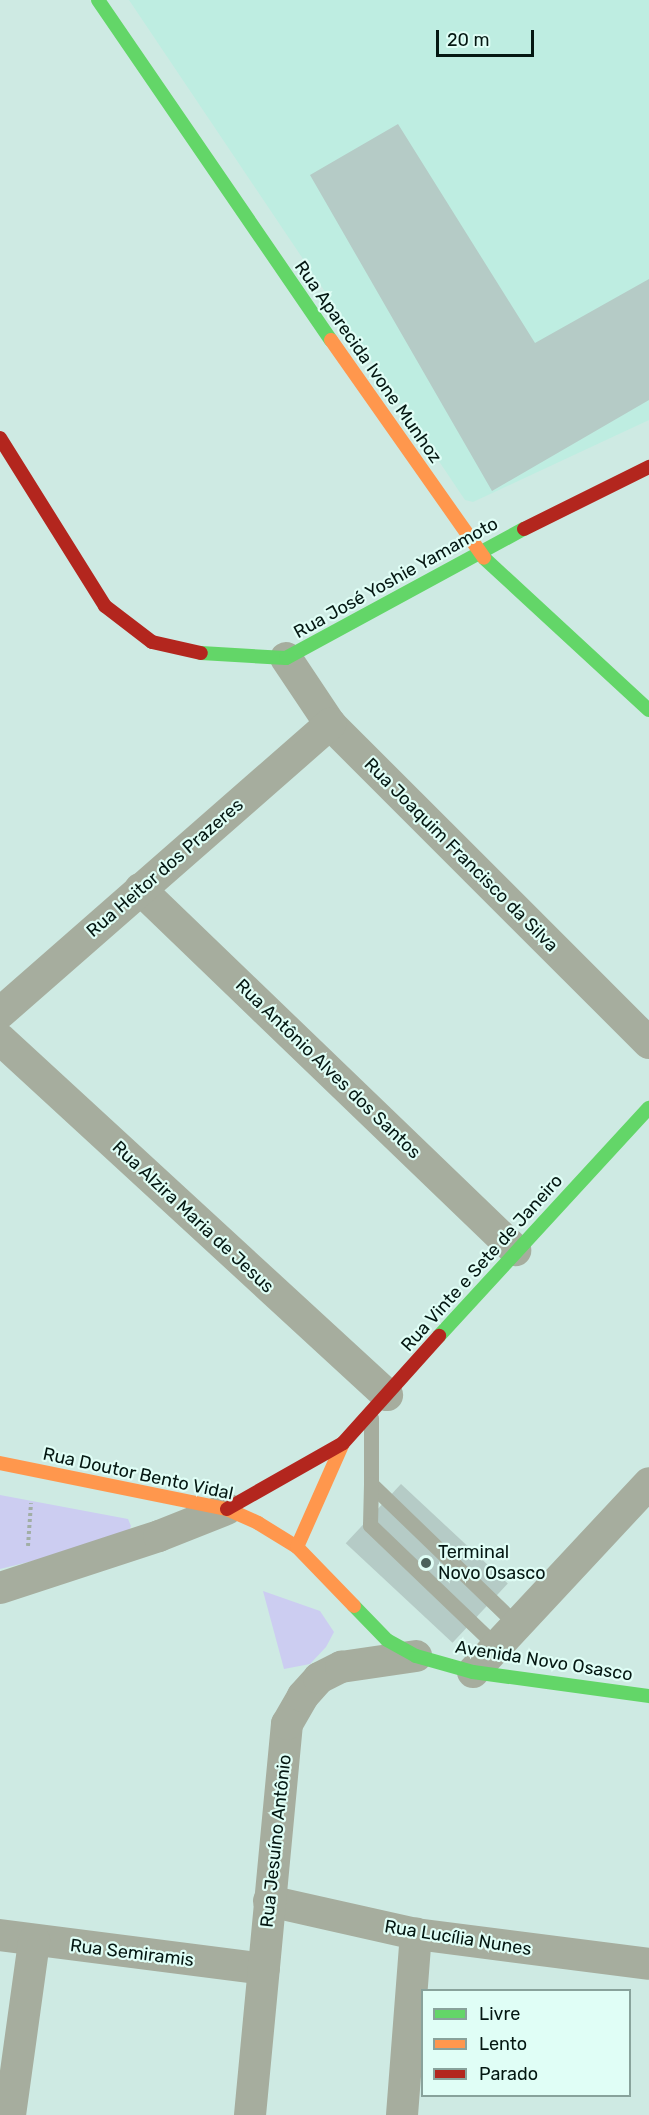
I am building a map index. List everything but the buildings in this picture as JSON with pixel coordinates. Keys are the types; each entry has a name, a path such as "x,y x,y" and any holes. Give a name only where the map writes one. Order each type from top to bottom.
{"street":[{"name":"Rua Aparecida Ivone Munhoz","path":"98,0 477,552 649,710"},
{"name":"Rua José Yoshie Yamamoto","path":"0,438 105,606 152,642 211,655 286,658 477,552 649,467"},
{"name":"Rua Joaquim Francisco da Silva","path":"286,658 330,724 649,1043"},
{"name":"Rua Heitor dos Prazeres","path":"0,1013 330,724"},
{"name":"Rua Antônio Alves dos Santos","path":"140,889 515,1250"},
{"name":"Rua Alzira Maria de Jesus","path":"0,1039 379,1403"},
{"name":"Rua Vinte e Sete de Janeiro","path":"297,1547 343,1443 515,1250 649,1108"},
{"name":"Rua Vinte e Sete de Janeiro","path":"227,1509 343,1443"},
{"name":"Rua Doutor Bento Vidal","path":"0,1463 227,1509 258,1523 297,1547"},
{"path":"473,1672 649,1483"},
{"path":"13,1583 159,1536 227,1509"},
{"name":"Avenida Novo Osasco","path":"297,1547 387,1640 416,1656 473,1672 649,1696"},
{"name":"Rua Jesuíno Antônio","path":"249,2115 287,1724 303,1696 319,1678 341,1667 416,1656"},
{"name":"Rua Lucília Nunes","path":"269,1901 416,1934 649,1964"},
{"path":"402,2115 416,1934"},
{"name":"Rua Semiramis","path":"0,1935 264,1969"},
{"path":"10,2115 34,1941"}],"lane":[{"path":"379,1403 370,1484 370,1525 507,1636"},
{"path":"370,1484 507,1636"}],"path":[{"path":"13,1583 33,1469"}],"shaded area":[{"path":"129,0 649,0 649,420 473,502 465,500"},
{"path":"0,1495 128,1519 131,1526 126,1538 0,1569"},
{"path":"263,1591 320,1611 334,1632 326,1647 310,1664 284,1669"}],"traffic: fast":[{"path":"98,0 331,340"},
{"path":"201,653 286,658 524,529"},
{"path":"484,558 649,710"},
{"path":"439,1336 649,1108"},
{"path":"354,1606 387,1640 416,1656 473,1672 649,1696"}],"traffic: slow":[{"path":"331,340 484,558"},
{"path":"297,1547 343,1443"},
{"path":"0,1463 227,1509 258,1523 297,1547 354,1606"}],"traffic: jam":[{"path":"0,438 105,606 152,642 201,653"},
{"path":"524,529 649,467"},
{"path":"227,1509 343,1443 439,1336"}],"place":[{"name":"Terminal Novo Osasco","path":"426,1563"}]}
